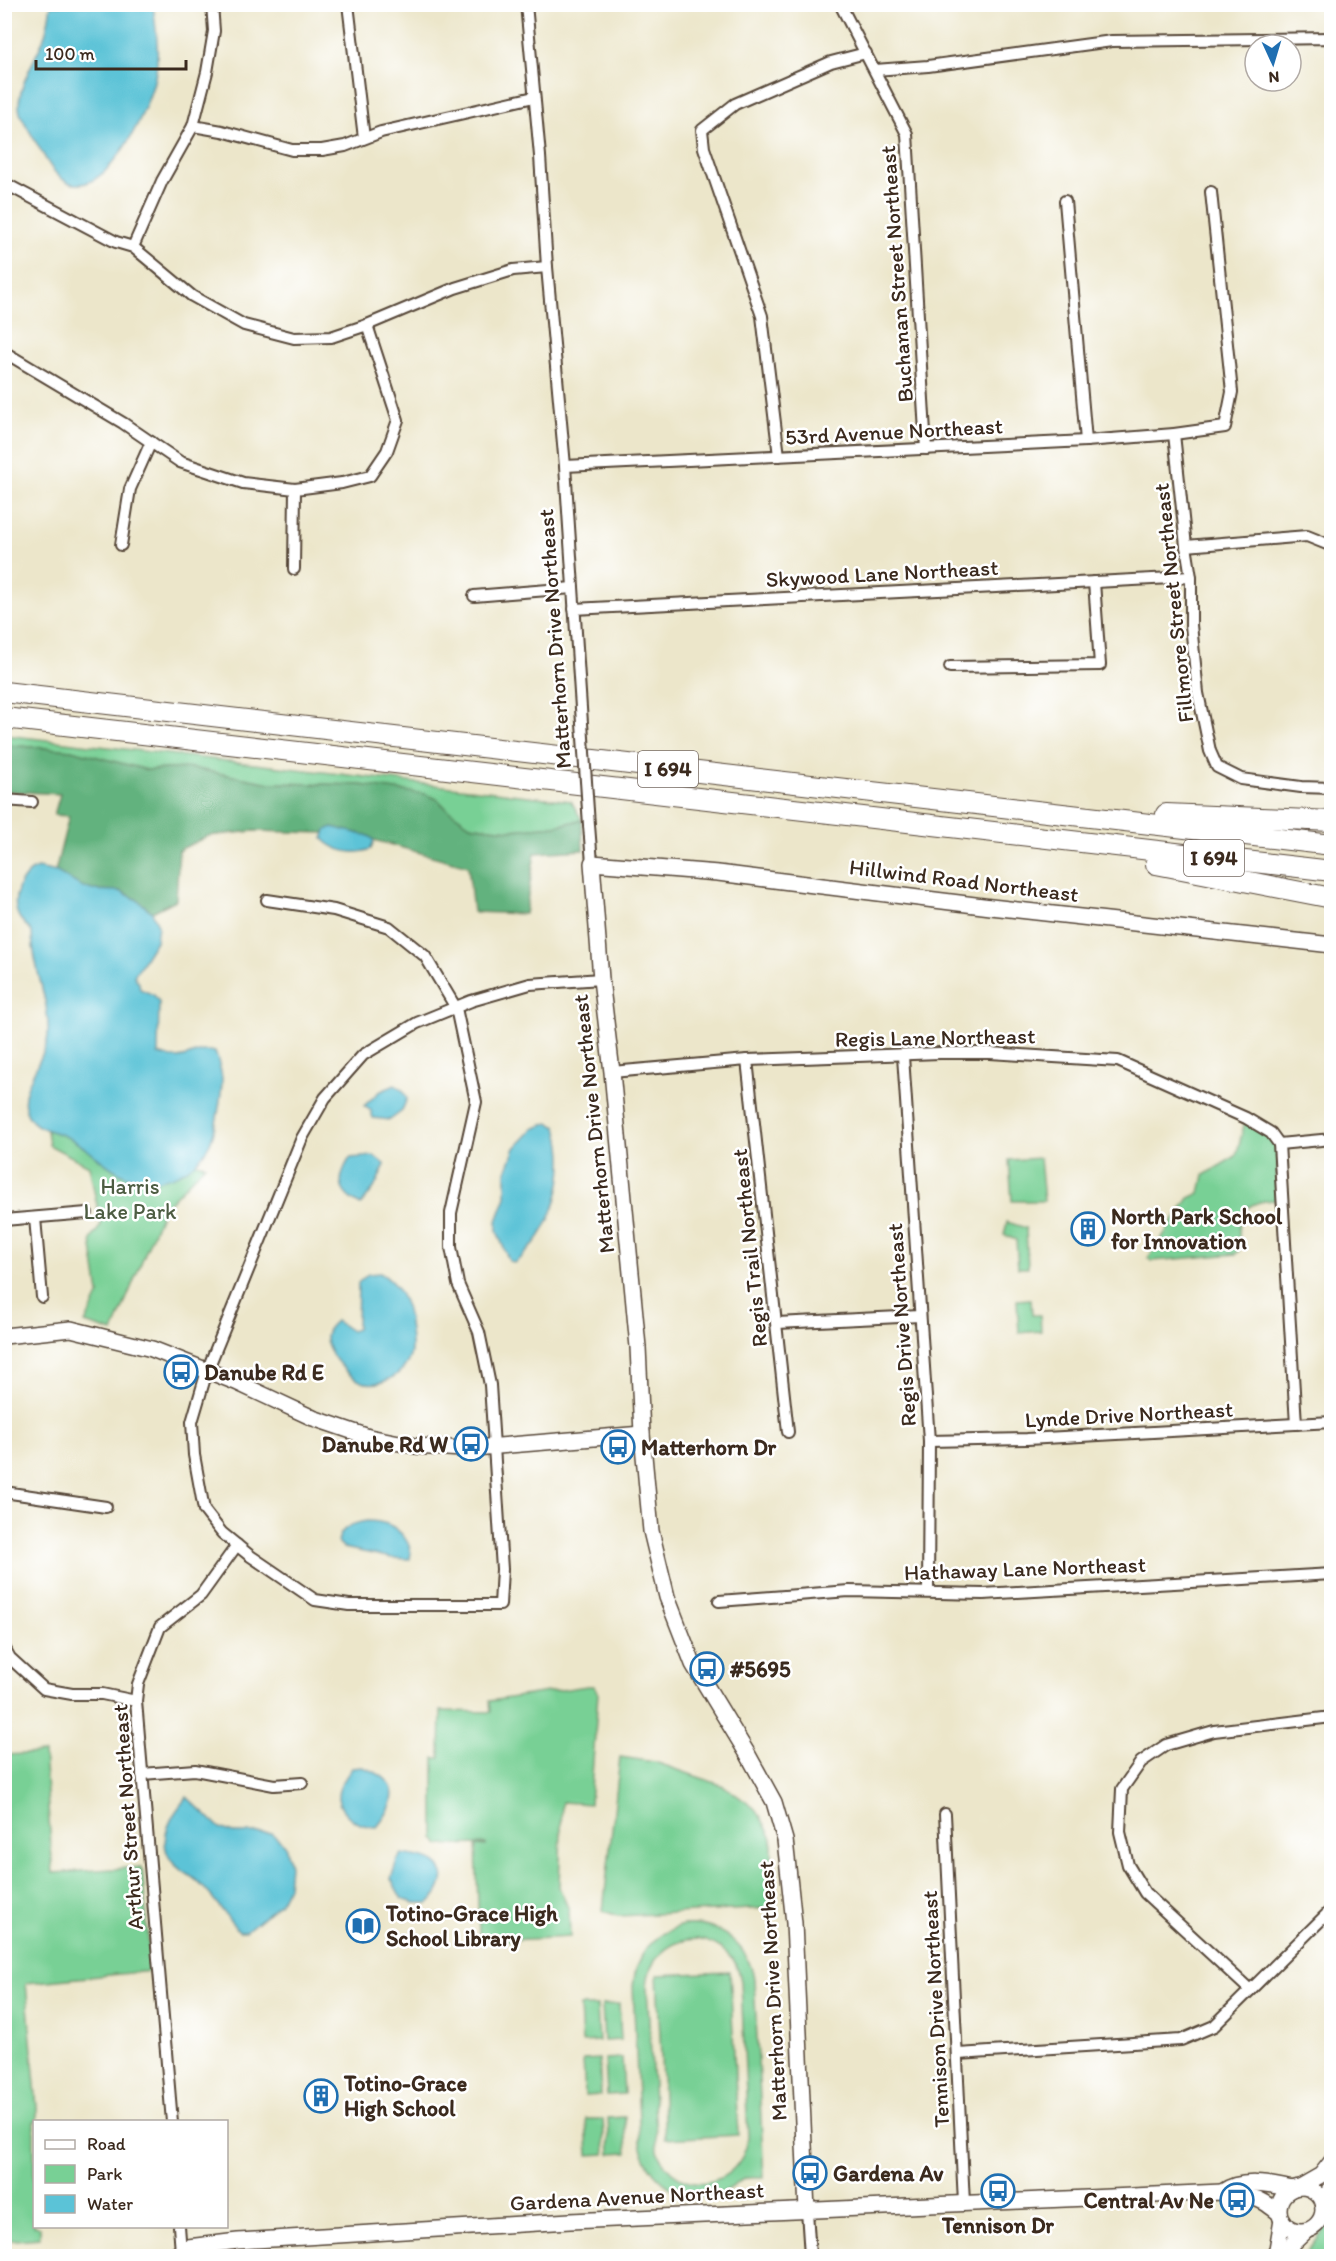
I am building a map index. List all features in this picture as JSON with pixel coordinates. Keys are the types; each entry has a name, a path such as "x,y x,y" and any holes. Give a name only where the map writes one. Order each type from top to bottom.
{"highway":[{"name":"I 694","path":"4,692 1332,845"},
{"name":"I 694","path":"4,718 1332,872"},
{"path":"798,784 1212,817 1332,821"},
{"path":"1096,845 1141,861 1332,898"}],"street":[{"path":"133,247 162,181 193,126 214,31 212,4"},
{"path":"348,4 364,138"},
{"name":"Matterhorn Drive Northeast","path":"526,4 564,466 601,980 638,1347 642,1434 651,1531 667,1597 693,1664 774,1802 785,1840 794,1923 807,2211"},
{"name":"Buchanan Street Northeast","path":"840,4 907,134 926,449"},
{"path":"875,70 928,66 1112,41 1331,38 1332,45"},
{"path":"779,456 762,316 704,148 702,130 735,104 831,62 866,53"},
{"path":"193,126 222,131 292,150 322,150 345,146 381,132 534,97"},
{"path":"4,183 116,242 133,247 192,296 244,325 294,338 331,337 368,325 455,288 513,270 547,267"},
{"name":"53rd Avenue Northeast","path":"564,466 1086,441 1174,434 1225,427 1232,392 1211,192"},
{"path":"1065,201 1086,441"},
{"path":"4,352 123,423 180,462 243,483 295,489 342,483 370,476 387,452 398,420 368,325"},
{"name":"Fillmore Street Northeast","path":"1174,434 1191,577 1191,625 1198,693 1210,751 1217,767 1241,779 1301,787 1332,788"},
{"path":"121,545 129,489 151,442"},
{"path":"294,569 295,489"},
{"path":"1186,546 1307,536 1332,546"},
{"name":"Skywood Lane Northeast","path":"574,609 1191,577"},
{"path":"950,667 1100,665 1094,582"},
{"path":"474,596 573,588"},
{"path":"4,800 33,802"},
{"name":"Hillwind Road Northeast","path":"592,863 718,873 991,907 1332,945"},
{"path":"267,900 334,910 388,927 425,956 456,1008 476,1102 452,1213 451,1247 458,1284 479,1332 490,1385 502,1569 500,1605 350,1605 315,1600 222,1533 204,1510 194,1455 192,1422 207,1371 302,1138 325,1098 363,1055 417,1023 456,1008 530,984 601,980"},
{"name":"Regis Lane Northeast","path":"612,1072 747,1060 940,1053 990,1053 1118,1061 1246,1118 1271,1133 1279,1144"},
{"name":"Regis Drive Northeast","path":"903,1056 929,1441 928,1593"},
{"name":"Regis Trail Northeast","path":"747,1060 788,1432"},
{"path":"1296,1424 1279,1144 1332,1139"},
{"path":"4,1220 87,1213"},
{"path":"35,1218 42,1297"},
{"path":"777,1323 920,1316"},
{"path":"4,1336 71,1329 152,1349 236,1382 313,1418 369,1437 426,1447 462,1449 642,1434"},
{"name":"Lynde Drive Northeast","path":"929,1441 1027,1439 1332,1422"},
{"path":"4,1492 106,1507"},
{"name":"Arthur Street Northeast","path":"172,2120 136,1701 138,1684 160,1627 201,1595 237,1545"},
{"name":"Hathaway Lane Northeast","path":"719,1601 849,1591 983,1594 1332,1574"},
{"path":"4,1647 10,1658 44,1689 72,1694 102,1694 136,1701"},
{"path":"1250,1990 1145,1893 1128,1865 1120,1832 1122,1789 1141,1762 1166,1745 1214,1731 1332,1717"},
{"path":"142,1774 195,1770 274,1785 302,1783"},
{"name":"Tennison Drive Northeast","path":"945,1814 964,2203"},
{"path":"958,2054 1181,2040 1214,2026 1332,1909"},
{"path":"1273,2256 1277,2249 1282,2199 1296,2188 1321,2175 1332,2160"},
{"path":"1222,2192 1231,2186 1267,2184 1312,2190 1323,2204"},
{"path":"1285,2256 1289,2247 1322,2217 1323,2204 1332,2185"},
{"name":"Gardena Avenue Northeast","path":"177,2254 188,2247 238,2241 578,2221 1222,2192 1231,2196 1260,2199 1281,2217"},
{"path":"807,2211 810,2256"},
{"path":"1281,2217 1292,2230 1306,2231"},
{"path":"177,2254 179,2228"}],"green space":[{"path":"5,735 571,801 582,820 555,826 511,830 489,828 470,825 437,799 387,789 360,785 270,783 191,768 147,770 71,750 5,745"},
{"path":"5,745 71,750 147,770 191,768 270,783 360,785 425,794 437,799 470,825 489,828 511,830 555,826 582,820 583,850 535,853 525,914 473,912 468,866 374,840 369,836 332,827 324,833 254,831 208,836 179,850 176,900 152,912 121,891 92,890 55,872 69,816 54,815 60,794 5,791"},
{"name":"Harris Lake Park","path":"45,1117 205,1165 163,1209 113,1332 85,1323 99,1294 91,1240 101,1225 89,1166 49,1145"},
{"path":"1246,1118 1279,1144 1275,1200 1263,1201 1247,1208 1240,1221 1239,1251 1236,1254 1152,1261 1148,1258 1189,1198 1200,1193 1204,1175 1236,1156"},
{"path":"1040,1158 1044,1201 1012,1201 1009,1160"},
{"path":"1007,1222 1026,1228 1028,1268 1018,1268 1016,1240 1004,1235"},
{"path":"1031,1299 1032,1315 1040,1315 1041,1331 1019,1333 1017,1300"},
{"path":"594,1686 598,1693 590,1804 562,1802 559,1887 569,1910 570,1937 486,1941 479,1933 476,1845 486,1846 486,1844 440,1845 434,1838 434,1758 440,1758 441,1711 491,1712 490,1701"},
{"path":"44,1753 53,1873 142,1867 151,1971 26,1983 37,2107 37,2120 33,2120 33,2228 40,2228 40,2238 5,2241 5,1755"},
{"path":"620,1757 655,1762 724,1786 757,1810 772,1839 769,1908 618,1916 603,1911"},
{"path":"683,1925 696,1925 708,1927 730,1938 745,1955 754,1979 764,2178 745,2179 724,2192 707,2196 693,2196 680,2192 658,2178 644,2155 640,2142 633,1986 642,1955 655,1940","holes":["687,1940 706,1941 720,1948 732,1959 741,1981 748,2138 743,2155 734,2168 721,2177 707,2182 692,2182 678,2176 666,2166 657,2150 647,1988 651,1968 669,1947"]},
{"path":"730,1972 738,2135 665,2139 657,1975"},
{"path":"619,2004 621,2040 604,2041 602,2005"},
{"path":"580,2006 597,2006 599,2041 582,2042"},
{"path":"622,2058 624,2094 607,2095 605,2059"},
{"path":"599,2059 601,2095 585,2096 583,2060"},
{"path":"625,2117 627,2153 610,2154 608,2118"},
{"path":"586,2119 603,2119 605,2154 588,2155"},
{"path":"1331,2220 1331,2256 1304,2256"}],"water":[{"path":"51,5 153,5 157,59 155,77 145,108 125,146 113,163 99,176 85,183 70,183 56,173 20,113 20,95 45,36"},
{"path":"332,827 369,836 374,840 371,849 352,852 333,847 323,839 326,830"},
{"path":"37,868 57,872 92,890 120,891 136,899 152,912 158,925 156,941 134,976 140,989 154,995 159,1002 158,1054 175,1058 203,1051 215,1052 222,1078 218,1112 209,1145 196,1162 178,1174 147,1181 127,1176 110,1167 71,1139 37,1125 28,1115 25,1107 26,1090 47,1043 48,1021 32,932 19,917 16,910 16,896 21,882"},
{"path":"395,1085 403,1091 407,1098 402,1111 390,1120 373,1118 371,1111 364,1106 379,1092"},
{"path":"548,1123 557,1127 561,1145 562,1164 556,1201 540,1236 514,1263 509,1261 497,1231 497,1221 506,1197 506,1172 515,1148 533,1129"},
{"path":"374,1156 385,1165 374,1188 361,1205 353,1201 344,1191 341,1180 350,1158"},
{"path":"380,1273 392,1282 404,1301 408,1316 411,1352 407,1363 398,1374 384,1381 369,1383 356,1379 343,1368 331,1353 326,1338 328,1331 336,1321 351,1331 357,1329 358,1283 368,1274"},
{"path":"367,1521 385,1523 397,1530 408,1543 410,1559 392,1558 344,1548 338,1542 345,1529"},
{"path":"362,1767 383,1777 392,1791 393,1798 390,1807 377,1827 353,1820 339,1803 339,1792 344,1780 352,1768"},
{"path":"187,1797 220,1828 233,1833 271,1833 285,1845 290,1865 288,1887 280,1903 246,1931 239,1931 205,1889 174,1864 167,1852 165,1844 168,1827 176,1811"},
{"path":"402,1854 434,1862 442,1872 442,1883 429,1903 415,1903 402,1899 391,1879 397,1860"}],"place":[{"name":"North Park School for Innovation","path":"1088,1229"},
{"name":"Danube Rd E","path":"181,1372"},
{"name":"Danube Rd W","path":"471,1444"},
{"name":"Matterhorn Dr","path":"618,1447"},
{"name":"#5695","path":"707,1669"},
{"name":"Totino-Grace High School Library","path":"363,1926"},
{"name":"Totino-Grace High School","path":"321,2096"},
{"name":"Gardena Av","path":"810,2173"},
{"name":"Tennison Dr","path":"998,2191"},
{"name":"Central Av Ne","path":"1237,2200"}]}
